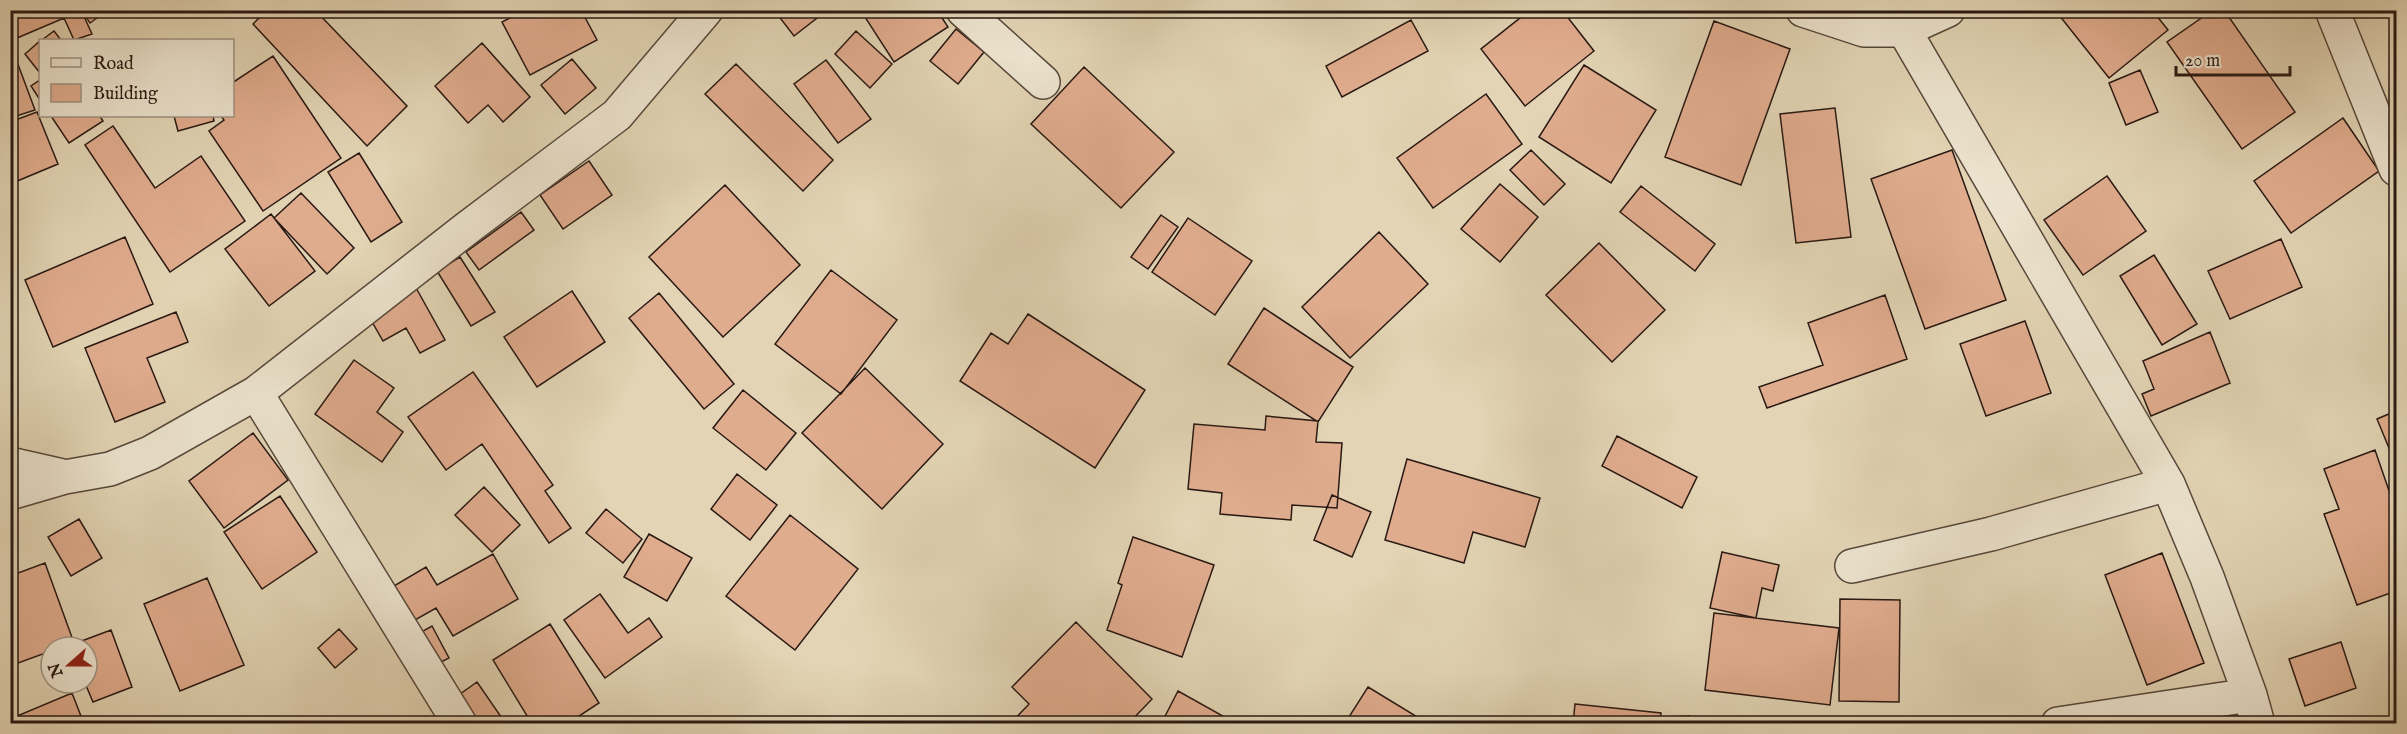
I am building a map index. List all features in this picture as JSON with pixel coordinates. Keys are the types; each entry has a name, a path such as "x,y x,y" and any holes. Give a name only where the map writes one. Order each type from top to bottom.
{"street":[{"path":"10,493 65,477 110,469 150,453 256,393 466,229 617,116 706,10"},
{"path":"963,10 1042,82"},
{"path":"1803,10 1864,30 1904,30 1948,10"},
{"path":"2332,10 2397,169"},
{"path":"1904,30 2168,484 2207,577 2254,710 2058,723"},
{"path":"256,393 460,723"},
{"path":"10,464 65,477"},
{"path":"1852,566 1991,534 2168,484"}],"building":[{"path":"10,10 81,10 92,34 74,39 64,18 10,41"},
{"path":"81,10 108,10 90,23"},
{"path":"267,10 315,10 407,106 367,146 253,24"},
{"path":"525,10 581,10 597,40 530,75 502,22"},
{"path":"774,10 811,10 817,18 794,36"},
{"path":"869,10 937,10 948,27 894,62 863,14"},
{"path":"1530,10 1562,10 1594,51 1525,106 1481,49"},
{"path":"2055,10 2152,10 2168,30 2109,78"},
{"path":"2213,10 2224,10 2295,112 2242,149 2167,42"},
{"path":"1411,20 1428,51 1342,97 1326,66"},
{"path":"1714,21 1790,49 1741,185 1665,157"},
{"path":"956,29 984,52 958,84 930,61"},
{"path":"54,31 60,39 43,39"},
{"path":"856,31 892,64 870,88 835,54"},
{"path":"39,42 39,72 25,54"},
{"path":"482,43 530,97 503,122 488,105 468,123 435,86"},
{"path":"273,56 341,158 263,211 209,131 224,120 222,117 234,117 234,82"},
{"path":"16,59 35,110 10,118 10,61"},
{"path":"572,59 596,88 565,114 541,85"},
{"path":"826,60 871,119 838,143 794,84"},
{"path":"736,64 833,160 803,191 705,94"},
{"path":"1584,65 1656,110 1611,183 1539,137"},
{"path":"1084,67 1174,152 1121,208 1031,124"},
{"path":"2140,70 2158,112 2126,125 2109,83"},
{"path":"39,81 39,98 31,86"},
{"path":"1486,94 1522,144 1433,208 1397,158"},
{"path":"1835,108 1851,237 1796,243 1780,114"},
{"path":"37,112 58,164 10,184 10,122"},
{"path":"52,117 101,117 103,121 69,143"},
{"path":"174,117 213,117 214,121 178,131"},
{"path":"2343,118 2379,171 2291,233 2254,181"},
{"path":"113,126 155,188 201,156 245,221 170,272 85,145"},
{"path":"1531,150 1565,184 1544,205 1510,170"},
{"path":"1952,150 2006,300 1925,329 1871,179"},
{"path":"359,153 402,222 371,242 328,172"},
{"path":"589,161 612,195 563,229 540,195"},
{"path":"2107,176 2146,231 2083,275 2044,220"},
{"path":"1500,184 1538,217 1500,262 1461,229"},
{"path":"725,185 800,265 723,337 649,257"},
{"path":"1641,186 1715,244 1695,271 1620,212"},
{"path":"301,193 354,248 327,274 274,218"},
{"path":"521,212 534,230 479,270 466,252"},
{"path":"271,214 315,271 269,306 225,249"},
{"path":"1161,215 1178,227 1148,269 1131,257"},
{"path":"1188,218 1252,261 1215,315 1152,272"},
{"path":"1379,232 1428,284 1350,358 1302,307"},
{"path":"125,237 153,304 53,347 25,280"},
{"path":"2281,239 2302,287 2230,319 2208,271"},
{"path":"1599,243 1665,310 1612,362 1546,295"},
{"path":"2154,255 2197,324 2162,345 2120,276"},
{"path":"460,257 495,312 471,326 437,271"},
{"path":"831,270 897,320 841,394 775,344"},
{"path":"415,286 445,340 420,353 406,328 383,341 367,313"},
{"path":"572,291 605,342 537,387 504,337"},
{"path":"659,293 734,384 704,409 629,318"},
{"path":"1885,295 1907,359 1767,408 1759,387 1823,365 1808,323"},
{"path":"1264,308 1353,367 1318,422 1228,364"},
{"path":"176,312 188,342 147,358 165,402 115,422 85,348"},
{"path":"1028,314 1145,390 1095,468 960,381 991,333 1008,344"},
{"path":"2025,321 2051,393 1986,416 1960,344"},
{"path":"2210,332 2230,383 2151,416 2142,394 2154,389 2143,361"},
{"path":"354,360 394,388 377,412 403,432 382,462 315,414"},
{"path":"865,368 943,444 882,509 802,433"},
{"path":"473,372 553,485 545,491 571,528 549,543 482,444 446,470 408,417"},
{"path":"743,390 796,433 766,470 713,428"},
{"path":"2396,411 2396,465 2377,419"},
{"path":"1266,416 1318,421 1316,442 1342,443 1337,508 1292,505 1291,520 1220,514 1222,493 1188,489 1194,424 1265,430"},
{"path":"253,433 288,480 224,528 189,481"},
{"path":"1617,436 1697,477 1682,508 1602,466"},
{"path":"2375,450 2396,511 2396,591 2357,605 2324,514 2339,509 2324,469"},
{"path":"1407,459 1540,498 1525,547 1473,532 1464,563 1385,540"},
{"path":"737,474 777,505 750,540 711,509"},
{"path":"484,487 520,525 492,552 455,515"},
{"path":"1332,495 1371,512 1352,557 1314,540"},
{"path":"280,496 317,552 262,589 224,532"},
{"path":"606,509 642,539 623,563 586,533"},
{"path":"790,515 858,569 795,650 726,596"},
{"path":"79,519 102,558 71,576 48,537"},
{"path":"649,534 692,558 667,601 624,577"},
{"path":"1133,537 1214,565 1182,657 1107,630 1122,585 1118,583"},
{"path":"1722,552 1779,565 1773,591 1762,588 1756,618 1710,608"},
{"path":"2162,553 2204,663 2147,685 2105,575"},
{"path":"493,554 518,599 453,636 436,608 401,628 382,593 426,567 437,585"},
{"path":"45,563 71,635 39,635 39,655 10,666 10,576"},
{"path":"207,578 244,665 180,691 144,604"},
{"path":"600,594 628,633 649,618 662,637 605,678 564,620"},
{"path":"1840,599 1900,600 1899,702 1839,701"},
{"path":"1714,613 1839,628 1830,705 1705,690"},
{"path":"1076,622 1152,699 1128,724 1010,724 1029,704 1012,687"},
{"path":"550,624 599,703 567,724 532,724 493,660"},
{"path":"432,626 449,658 424,671 407,640"},
{"path":"339,629 357,649 335,668 318,648"},
{"path":"111,630 132,687 93,702 90,695 99,695 98,635"},
{"path":"2341,642 2356,688 2305,706 2289,659"},
{"path":"477,682 506,724 474,724 456,697"},
{"path":"1368,687 1419,718 1416,724 1352,724 1347,720"},
{"path":"1178,691 1230,720 1228,724 1161,724"},
{"path":"67,695 73,695 84,724 10,724 10,719"},
{"path":"1575,704 1661,713 1660,724 1573,724"},
{"path":"1690,716 1691,724 1666,724 1666,717"}]}
